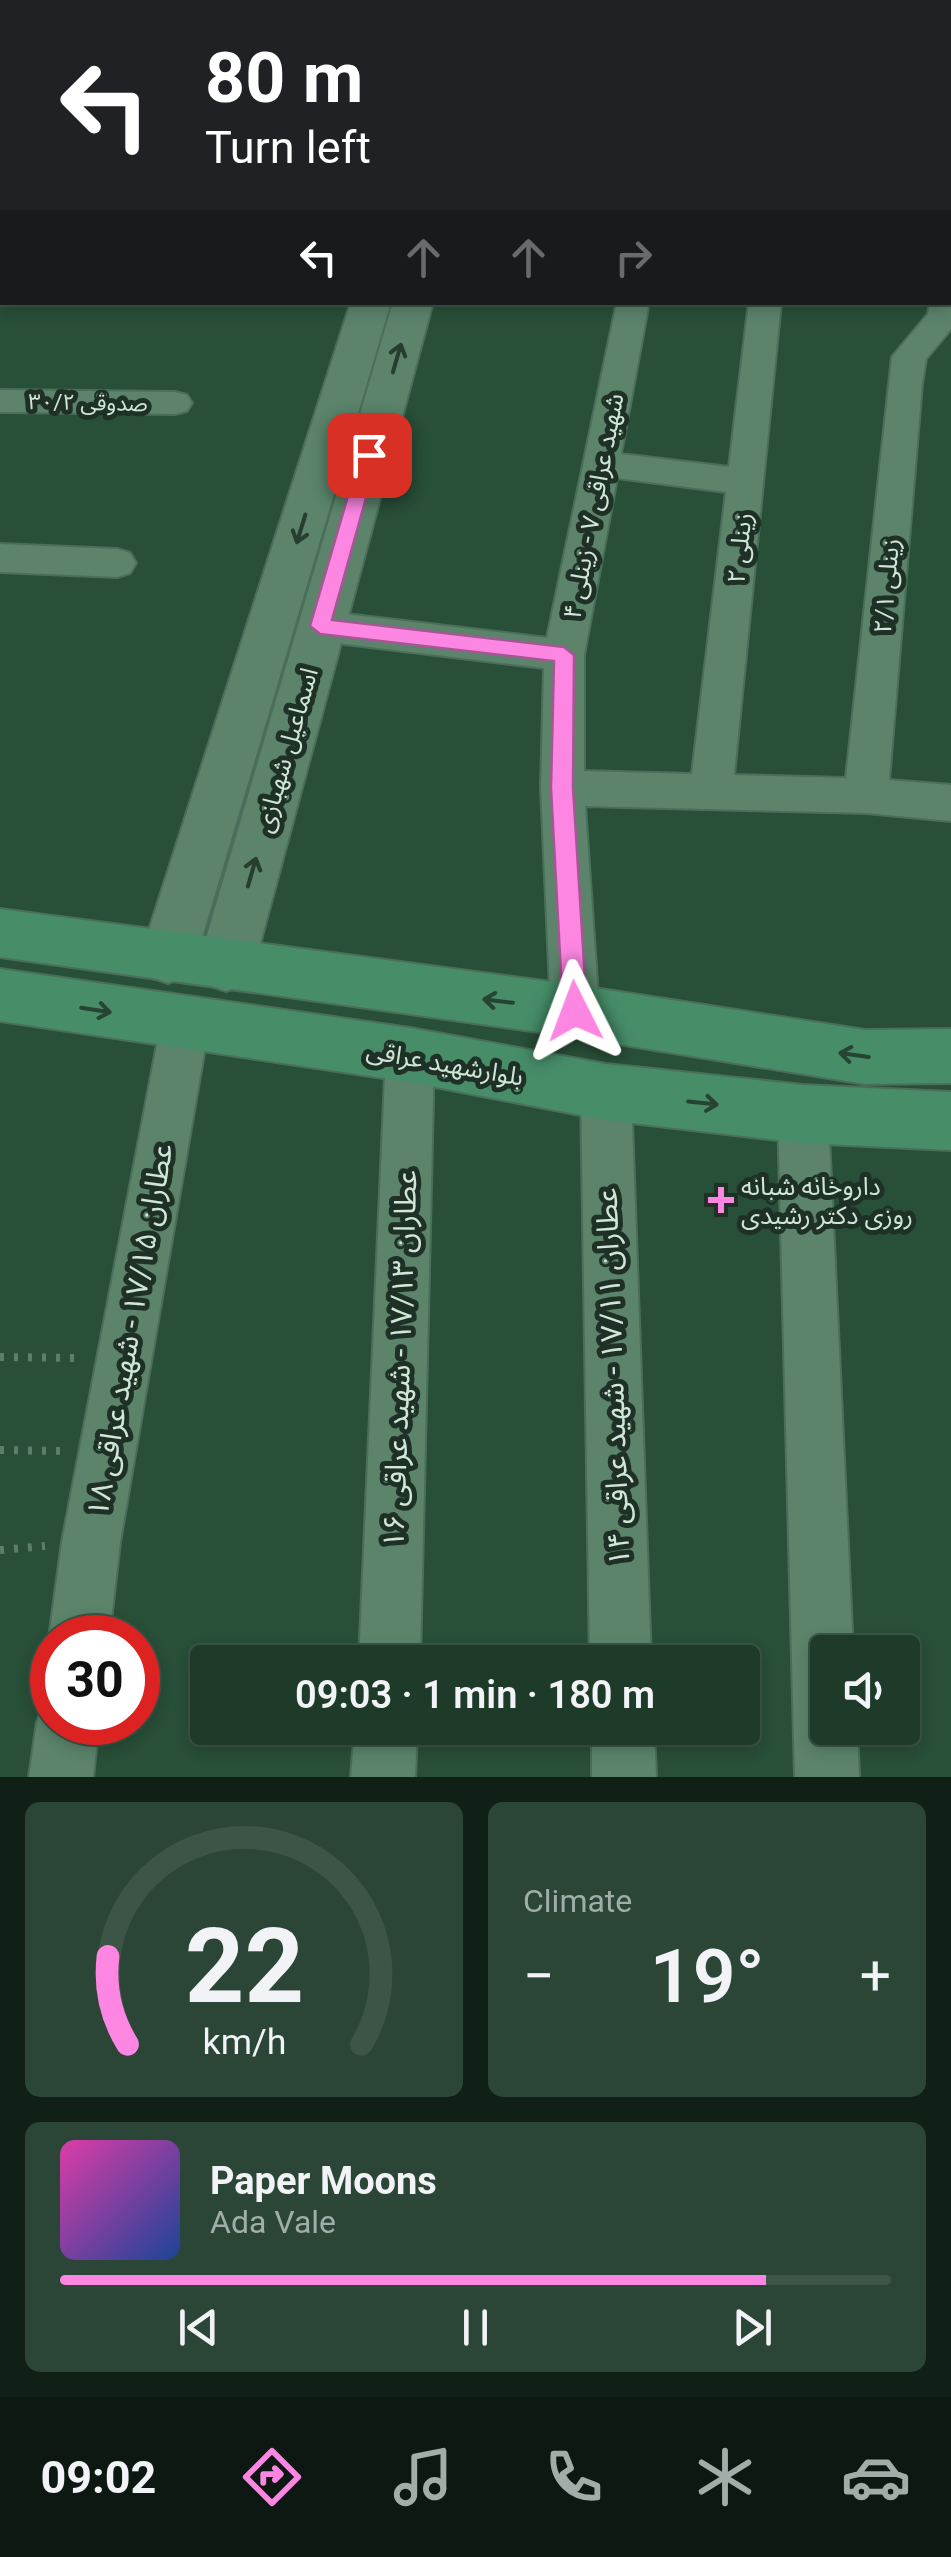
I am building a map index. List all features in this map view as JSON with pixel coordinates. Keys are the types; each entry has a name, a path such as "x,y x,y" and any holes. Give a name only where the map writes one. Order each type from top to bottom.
{"main road":[{"path":"0,933 575,1011 865,1057 951,1056"},
{"name":"بلوارشهید عراقی","path":"0,995 410,1055 606,1092 802,1114 951,1121"}],"street":[{"name":"اسماعیل شهبازی","path":"168,958 370,305"},
{"name":"اسماعیل شهبازی","path":"226,966 412,305"},
{"name":"شهید عراقی ۷ - زینلی ۴","path":"575,1011 562,788 564,655 632,305"},
{"name":"زینلی ۲","path":"711,794 765,305"},
{"name":"زینلی ۲/۱","path":"866,796 905,384 910,357 944,316 947,305"},
{"name":"صدوقی ۳۰/۲","path":"0,401 175,403"},
{"path":"601,464 745,482"},
{"path":"0,558 117,562"},
{"path":"320,626 564,655"},
{"path":"562,788 866,796 951,803"},
{"name":"عطاران ۱۷/۱۵ - شهید عراقی ۱۸","path":"82,1615 91,1542 185,1024"},
{"name":"عطاران ۱۷/۱۳ - شهید عراقی ۱۶","path":"389,1645 410,1055"},
{"name":"عطاران ۱۷/۱۱ - شهید عراقی ۱۴","path":"606,1092 621,1645"},
{"path":"802,1114 827,1777"},
{"path":"60,1777 65,1745"},
{"path":"383,1777 385,1745"},
{"path":"623,1745 624,1777"}],"path":[{"path":"0,1356 124,1358"},
{"path":"0,1450 110,1452"}],"place":[{"name":"داروخانه شبانه روزی دکتر رشیدی","path":"721,1200"}],"route":[{"path":"369,455 320,626 564,655 562,788 575,1011"}]}
